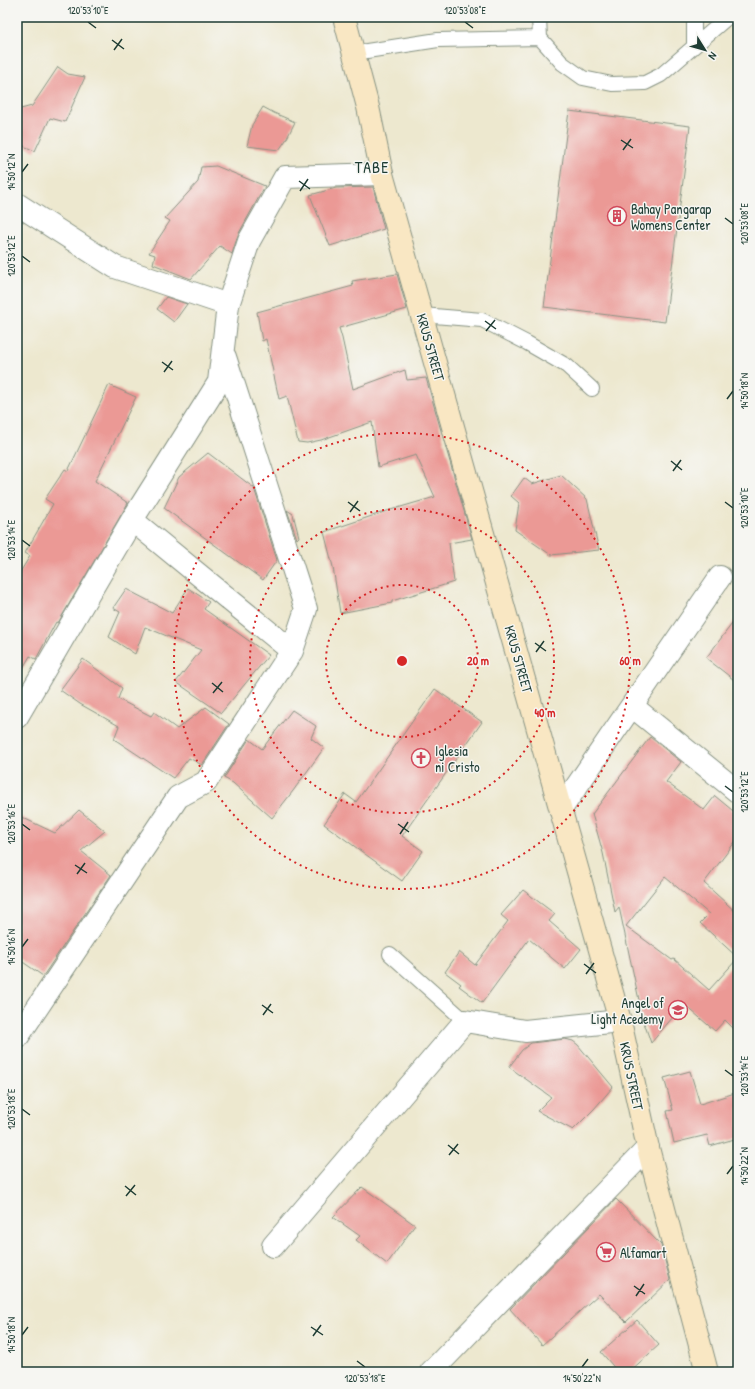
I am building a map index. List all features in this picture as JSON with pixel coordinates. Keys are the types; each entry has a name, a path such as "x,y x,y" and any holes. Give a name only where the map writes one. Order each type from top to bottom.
{"main road":[{"name":"KRUS STREET","path":"344,17 368,107 382,174 620,1021 648,1148 707,1372"}],"street":[{"path":"17,717 132,520 219,382 228,305 250,241 285,177 382,174"},
{"path":"19,212 115,266 228,305"},
{"path":"17,1038 178,797 206,782 292,651 306,609 223,350"},
{"path":"132,520 292,651"},
{"path":"561,809 720,577"},
{"path":"632,706 738,792"},
{"path":"274,1246 466,1021 525,1030 620,1021"},
{"path":"431,1372 648,1148"}],"lane":[{"path":"540,17 540,38 562,63 583,78 612,84 645,83 661,75 728,17"},
{"path":"694,17 694,46"},
{"path":"354,53 438,40 540,38"},
{"path":"422,315 482,320 567,366 592,389"},
{"path":"390,954 466,1021"}],"building":[{"path":"58,67 68,74 85,77 65,122 50,118 35,151 17,143 17,110 32,106"},
{"path":"263,107 295,122 279,150 247,146 252,125"},
{"name":"Bahay Pangarap Womens Center","path":"569,111 690,126 665,322 544,307"},
{"path":"216,166 265,186 238,235 232,254 220,246 191,279 153,264 155,255 149,253 170,221 165,218 198,182 201,167"},
{"path":"373,187 384,229 330,246 310,195 336,188"},
{"path":"397,274 407,309 339,328 353,389 405,370 407,380 426,378 472,539 449,543 454,582 392,601 392,603 340,613 333,567 324,532 435,497 416,455 378,467 372,422 321,440 307,443 298,442 287,396 279,399 266,339 262,341 257,312 353,286 352,281"},
{"path":"166,297 187,304 174,322 157,309"},
{"path":"109,385 136,397 95,481 128,503 58,623 56,622 36,659 30,656 17,678 17,577 30,556 25,553 53,504 45,499 65,469 68,471"},
{"path":"208,453 254,488 277,560 263,580 164,508 179,477"},
{"path":"561,475 587,499 599,550 551,555 515,530 519,503 511,496 524,478 532,484"},
{"path":"287,510 293,514 299,537 297,539"},
{"path":"188,588 209,602 204,609 269,655 221,713 176,682 201,650 145,627 135,654 109,637 120,612 113,608 126,589 172,613"},
{"path":"738,616 738,683 706,658"},
{"path":"83,659 122,688 118,699 151,716 154,712 177,729 206,707 229,724 202,765 189,758 173,778 114,739 119,726 80,704 60,690"},
{"name":"Iglesia ni Cristo","path":"435,689 482,722 402,836 423,851 402,881 324,824 345,794 356,802"},
{"path":"292,710 316,726 311,738 324,748 272,818 233,783 224,778 249,739 262,749"},
{"path":"650,737 681,762 666,782 704,810 715,796 738,815 738,838 704,883 738,914 738,958 738,1033 725,1020 715,1031 684,1004 651,1043 637,1002 639,1000 619,907 615,912 603,853 592,814","holes":["665,877 709,914 700,923 738,958 709,990 674,959 672,960 626,926"]},
{"path":"79,810 105,831 81,851 111,875 43,976 17,958 17,815 55,833"},
{"path":"523,890 555,914 549,921 581,949 565,969 529,939 482,1003 459,986 461,984 445,972 459,952 475,965 508,921 501,915"},
{"path":"565,1039 573,1041 578,1045 613,1087 573,1130 537,1111 551,1097 509,1067 522,1050 531,1043"},
{"path":"690,1071 700,1104 738,1092 738,1138 710,1146 707,1135 674,1143 667,1111 673,1110 664,1078"},
{"path":"362,1187 415,1225 387,1264 356,1240 360,1236 333,1217"},
{"path":"616,1199 661,1245 670,1280 626,1322 599,1294 542,1345 510,1309"},
{"path":"637,1320 659,1345 629,1372 618,1372 601,1352"}],"place":[{"name":"Bahay Pangarap Womens Center","path":"617,216"},
{"name":"Iglesia ni Cristo","path":"421,758"},
{"name":"Angel of Light Acedemy","path":"678,1010"},
{"name":"Alfamart","path":"606,1252"}],"district":[{"name":"TABE","path":"372,167"}]}
